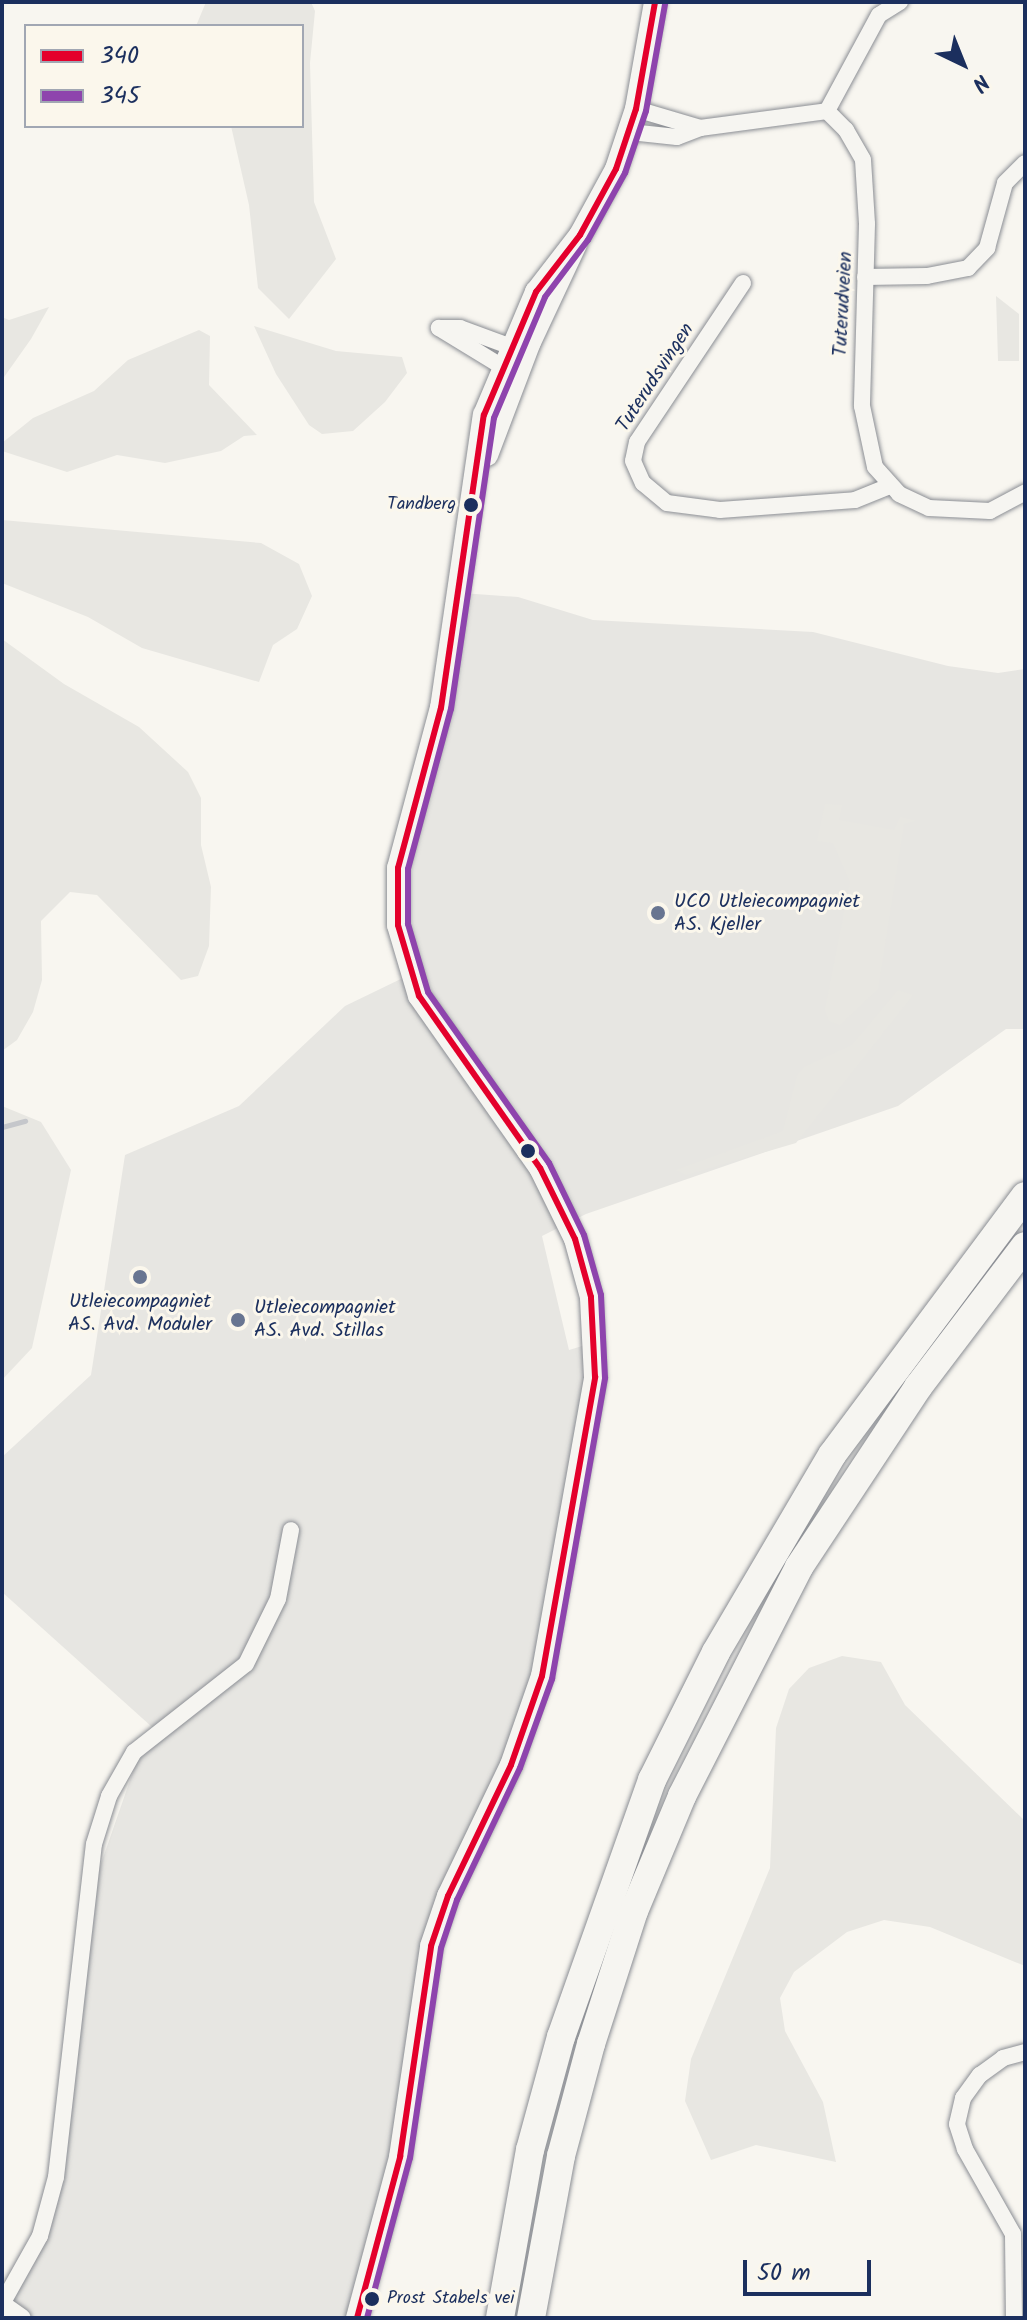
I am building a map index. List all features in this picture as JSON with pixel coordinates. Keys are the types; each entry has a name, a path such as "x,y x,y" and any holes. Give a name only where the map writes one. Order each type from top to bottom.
{"highway":[{"path":"500,2318 530,2150 561,2037 652,1780 716,1652 832,1455 1025,1196"},
{"path":"531,2318 561,2156 591,2044 634,1911 682,1796 799,1567 918,1387 1025,1246"}],"main road":[{"path":"357,2318 400,2157 431,1946 448,1896 511,1765 542,1676 595,1377 591,1297 569,1223 519,1136 426,1011 406,965 398,925 402,847 441,708 458,566 474,484 477,446 548,271 580,235 609,184 630,132 655,2"}],"street":[{"path":"630,132 677,137 700,128 827,111 876,8 900,2"},
{"path":"636,109 700,128"},
{"name":"Tuterudveien","path":"827,111 846,130 863,160 863,426 875,467 890,486"},
{"path":"865,277 927,276 968,268 987,248 1005,183 1025,163"},
{"name":"Tuterudsvingen","path":"743,283 637,442 633,461 643,483 667,503 720,510 855,500 890,486"},
{"path":"890,486 929,508 975,513 1002,507 1025,492"},
{"path":"22,2318 2,2304 40,2236 56,2177 94,1844 109,1796 134,1752 246,1664 278,1599 291,1530"},
{"path":"1014,2318 1013,2234 965,2149 957,2124 963,2098 980,2075 1003,2058 1025,2052"}],"shaded area":[{"path":"206,2 311,2 315,11 310,63 314,202 336,259 289,319 258,288 249,205 231,128 304,128 304,24 197,24"},
{"path":"996,296 1019,314 1019,361 998,361"},
{"path":"49,307 2,380 2,317 9,320"},
{"path":"254,326 336,351 402,357 407,373 385,402 353,431 322,434 309,425 276,374"},
{"path":"199,330 210,336 209,385 257,435 244,436 221,451 165,463 117,455 67,472 2,451 2,443 33,418 94,391 128,360"},
{"path":"2,520 261,543 299,564 312,596 297,629 273,645 259,682 142,648 88,617 2,583"},
{"path":"448,592 518,597 593,620 813,632 948,666 998,673 1025,669 1025,1029 1006,1029 898,1106 586,1214 542,1236 569,1350 599,1341 541,1685 434,1927 359,2318 18,2318 9,2312 52,2171 87,1904 136,1763 162,1736 2,1592 2,1457 91,1375 125,1155 239,1106 345,1006 409,975 396,921"},
{"path":"2,639 64,684 139,727 188,772 201,798 201,845 211,887 209,946 198,976 181,980 97,895 70,892 41,921 42,980 33,1012 17,1040 2,1051"},
{"path":"825,804 842,805 839,820 894,830 900,817 916,821 904,824 878,989 840,1025 829,1021 825,1009 850,882 833,843 817,841"},
{"path":"898,990 913,995 796,1143 686,1175 676,1170 783,1131 797,1076 804,1067 852,1045"},
{"path":"2,1106 41,1122 71,1170 32,1348 2,1380"},
{"path":"842,1656 881,1662 905,1705 1025,1821 1025,1966 930,1927 884,1920 847,1932 794,1972 780,1998 785,2031 823,2102 836,2162 756,2145 711,2160 685,2101 691,2059 770,1868 776,1728 789,1689 809,1668"}],"waterway":[{"path":"2,1127 25,1121"}],"transit line":[{"name":"340","path":"357,2318 400,2157 431,1946 448,1896 511,1765 542,1676 595,1377 591,1297 575,1239 540,1168 419,996 398,925 398,868 441,708 484,415 536,292 580,235 616,169 636,109 655,2"},
{"name":"345","path":"367,2318 410,2158 441,1948 457,1900 520,1768 552,1679 605,1378 601,1295 584,1235 549,1163 428,992 408,924 408,869 451,709 494,418 545,297 588,240 625,173 646,111 665,4"}],"place":[{"name":"Tandberg","path":"471,505"},
{"name":"UCO Utleiecompagniet AS. Kjeller","path":"658,913"},
{"name":"Utleiecompagniet AS. Avd. Moduler","path":"140,1277"},
{"name":"Utleiecompagniet AS. Avd. Stillas","path":"238,1320"},
{"name":"Prost Stabels vei","path":"372,2299"}]}
